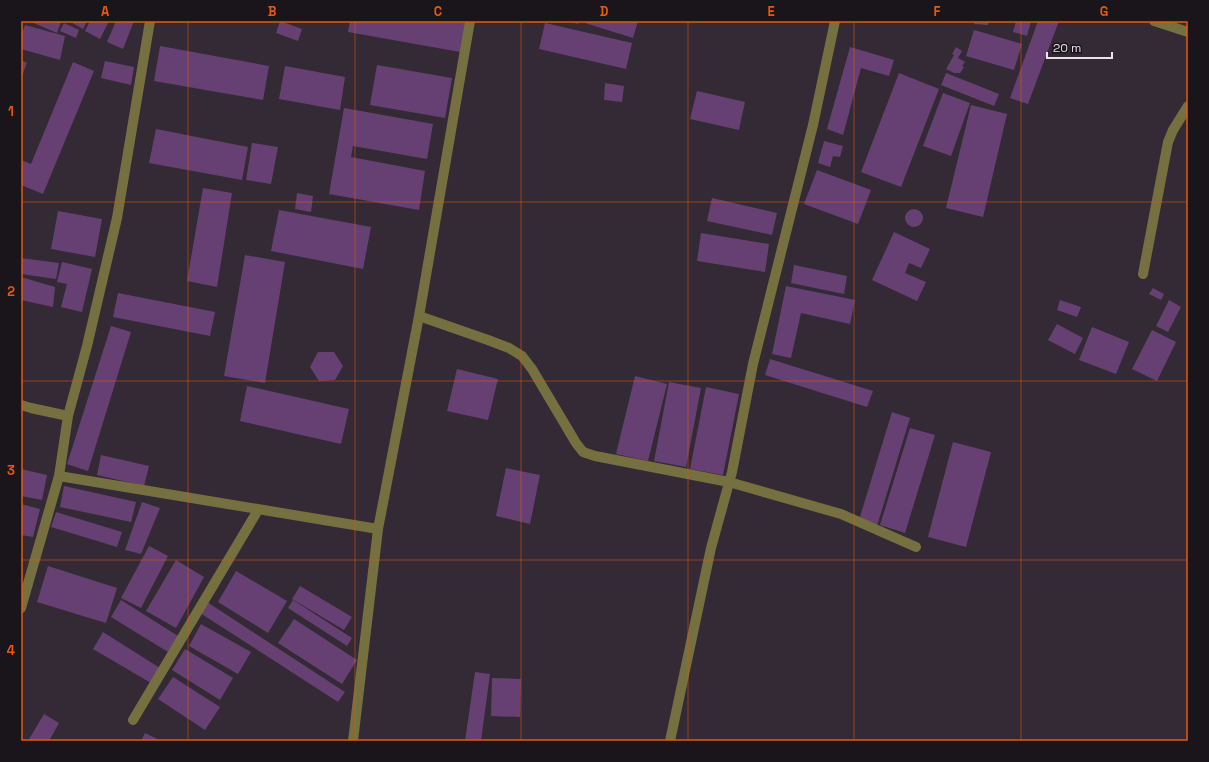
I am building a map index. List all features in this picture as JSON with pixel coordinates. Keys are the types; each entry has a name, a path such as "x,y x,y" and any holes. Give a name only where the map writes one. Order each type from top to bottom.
{"street":[{"path":"21,608 59,476 68,416 87,346 117,218 150,21"},
{"path":"353,741 378,529 420,316 470,21"},
{"path":"670,741 711,548 729,482 753,364 813,125 835,21"},
{"path":"1154,21 1188,32"},
{"path":"1143,274 1168,142 1173,130 1188,106"},
{"path":"420,316 509,348 522,356 532,369 576,443 583,452 595,456 729,482 841,514 916,547"},
{"path":"21,405 68,416"},
{"path":"59,476 378,529"},
{"path":"132,720 258,510"}],"building":[{"path":"29,21 59,21 61,22 57,33"},
{"path":"69,21 87,21 83,29"},
{"path":"90,21 109,21 100,39 85,31"},
{"path":"116,21 134,21 123,49 107,42"},
{"path":"280,21 302,29 298,41 276,33"},
{"path":"350,21 465,21 460,52 348,32"},
{"path":"567,21 578,21 578,24"},
{"path":"586,21 638,21 633,38 585,23"},
{"path":"975,21 989,21 988,25 974,24"},
{"path":"1016,21 1031,21 1027,36 1013,32"},
{"path":"1038,21 1059,21 1028,104 1010,98"},
{"path":"64,23 79,30 76,38 60,31"},
{"path":"545,23 632,43 626,69 539,49"},
{"path":"25,25 65,36 60,60 21,49 21,36"},
{"path":"974,30 1022,44 1014,70 966,56"},
{"path":"160,46 269,66 263,100 154,81"},
{"path":"850,47 894,60 889,76 861,68 843,135 827,129"},
{"path":"956,47 962,51 958,58 965,62 960,73 954,73 946,69 954,55 952,54"},
{"path":"21,60 27,63 21,78"},
{"path":"105,61 134,67 131,85 101,78"},
{"path":"73,62 94,71 43,194 21,185 21,160 31,164"},
{"path":"377,65 452,78 445,118 370,105"},
{"path":"285,66 345,77 340,110 279,99"},
{"path":"899,73 939,89 901,187 861,172"},
{"path":"946,73 999,94 994,106 941,85"},
{"path":"605,83 624,86 622,102 604,100"},
{"path":"697,91 745,102 739,130 690,119"},
{"path":"943,93 970,103 951,156 923,146"},
{"path":"971,105 1007,114 983,217 946,208"},
{"path":"344,108 433,124 427,159 353,146 351,157 425,171 419,210 329,194"},
{"path":"156,129 248,147 242,180 149,163"},
{"path":"824,141 843,146 840,157 833,156 830,167 818,163"},
{"path":"252,143 278,147 271,184 246,180"},
{"path":"817,170 871,190 858,224 804,204"},
{"path":"203,188 232,193 217,287 187,281"},
{"path":"297,193 313,196 311,212 295,209"},
{"path":"712,198 777,213 772,235 707,221"},
{"path":"914,209 920,212 923,218 920,224 914,227 908,224 905,218 908,212"},
{"path":"279,210 371,227 363,269 271,251"},
{"path":"58,211 102,219 95,257 51,249"},
{"path":"894,232 930,249 921,268 909,263 905,273 926,282 917,301 872,280"},
{"path":"701,233 769,244 765,272 697,261"},
{"path":"245,255 285,262 265,383 224,376"},
{"path":"21,258 59,263 56,279 21,274"},
{"path":"62,262 92,269 82,312 61,307 67,284 57,282"},
{"path":"794,265 847,276 844,294 791,283"},
{"path":"21,277 55,287 53,307 21,300"},
{"path":"786,286 855,300 850,324 801,313 791,358 772,354"},
{"path":"1153,288 1164,294 1161,300 1149,294"},
{"path":"118,293 215,312 210,336 113,317"},
{"path":"1060,300 1081,307 1077,317 1057,310"},
{"path":"1169,300 1181,307 1168,332 1156,326"},
{"path":"1057,324 1083,338 1075,354 1048,340"},
{"path":"111,326 131,332 88,471 67,464"},
{"path":"1092,327 1129,342 1116,374 1079,360"},
{"path":"1152,330 1176,342 1157,381 1132,369"},
{"path":"318,352 334,352 343,366 335,380 319,381 310,367"},
{"path":"770,359 873,391 867,407 765,375"},
{"path":"457,369 498,379 488,420 447,411"},
{"path":"635,376 667,384 648,461 616,454"},
{"path":"669,382 701,388 686,467 654,461"},
{"path":"247,386 349,409 341,444 240,421"},
{"path":"706,387 739,394 723,475 690,469"},
{"path":"892,412 910,418 877,526 859,520"},
{"path":"910,428 935,435 905,533 880,525"},
{"path":"953,442 991,452 966,547 928,537"},
{"path":"101,455 149,466 144,486 97,475"},
{"path":"506,468 540,475 530,524 496,516"},
{"path":"21,469 47,475 42,500 21,496"},
{"path":"64,486 136,502 131,522 60,507"},
{"path":"142,502 160,508 141,554 125,550"},
{"path":"21,504 40,509 33,537 21,535"},
{"path":"56,512 122,532 117,547 51,527"},
{"path":"149,546 168,556 141,608 121,598"},
{"path":"176,560 204,577 176,628 146,611"},
{"path":"48,566 117,588 106,623 37,602"},
{"path":"236,571 287,601 268,633 218,602"},
{"path":"300,586 352,617 344,630 292,599"},
{"path":"121,600 178,636 168,652 111,617"},
{"path":"293,600 352,638 347,646 288,608"},
{"path":"207,602 345,692 338,702 200,613"},
{"path":"294,619 357,660 342,684 278,643"},
{"path":"201,624 251,652 238,674 189,646"},
{"path":"103,632 160,668 151,683 93,649"},
{"path":"185,649 233,678 220,700 172,670"},
{"path":"475,672 490,674 481,741 465,741"},
{"path":"173,677 220,707 205,730 158,699"},
{"path":"492,678 521,679 520,717 491,716"},
{"path":"44,714 59,723 49,741 28,741"},
{"path":"145,733 161,741 141,741"}]}
